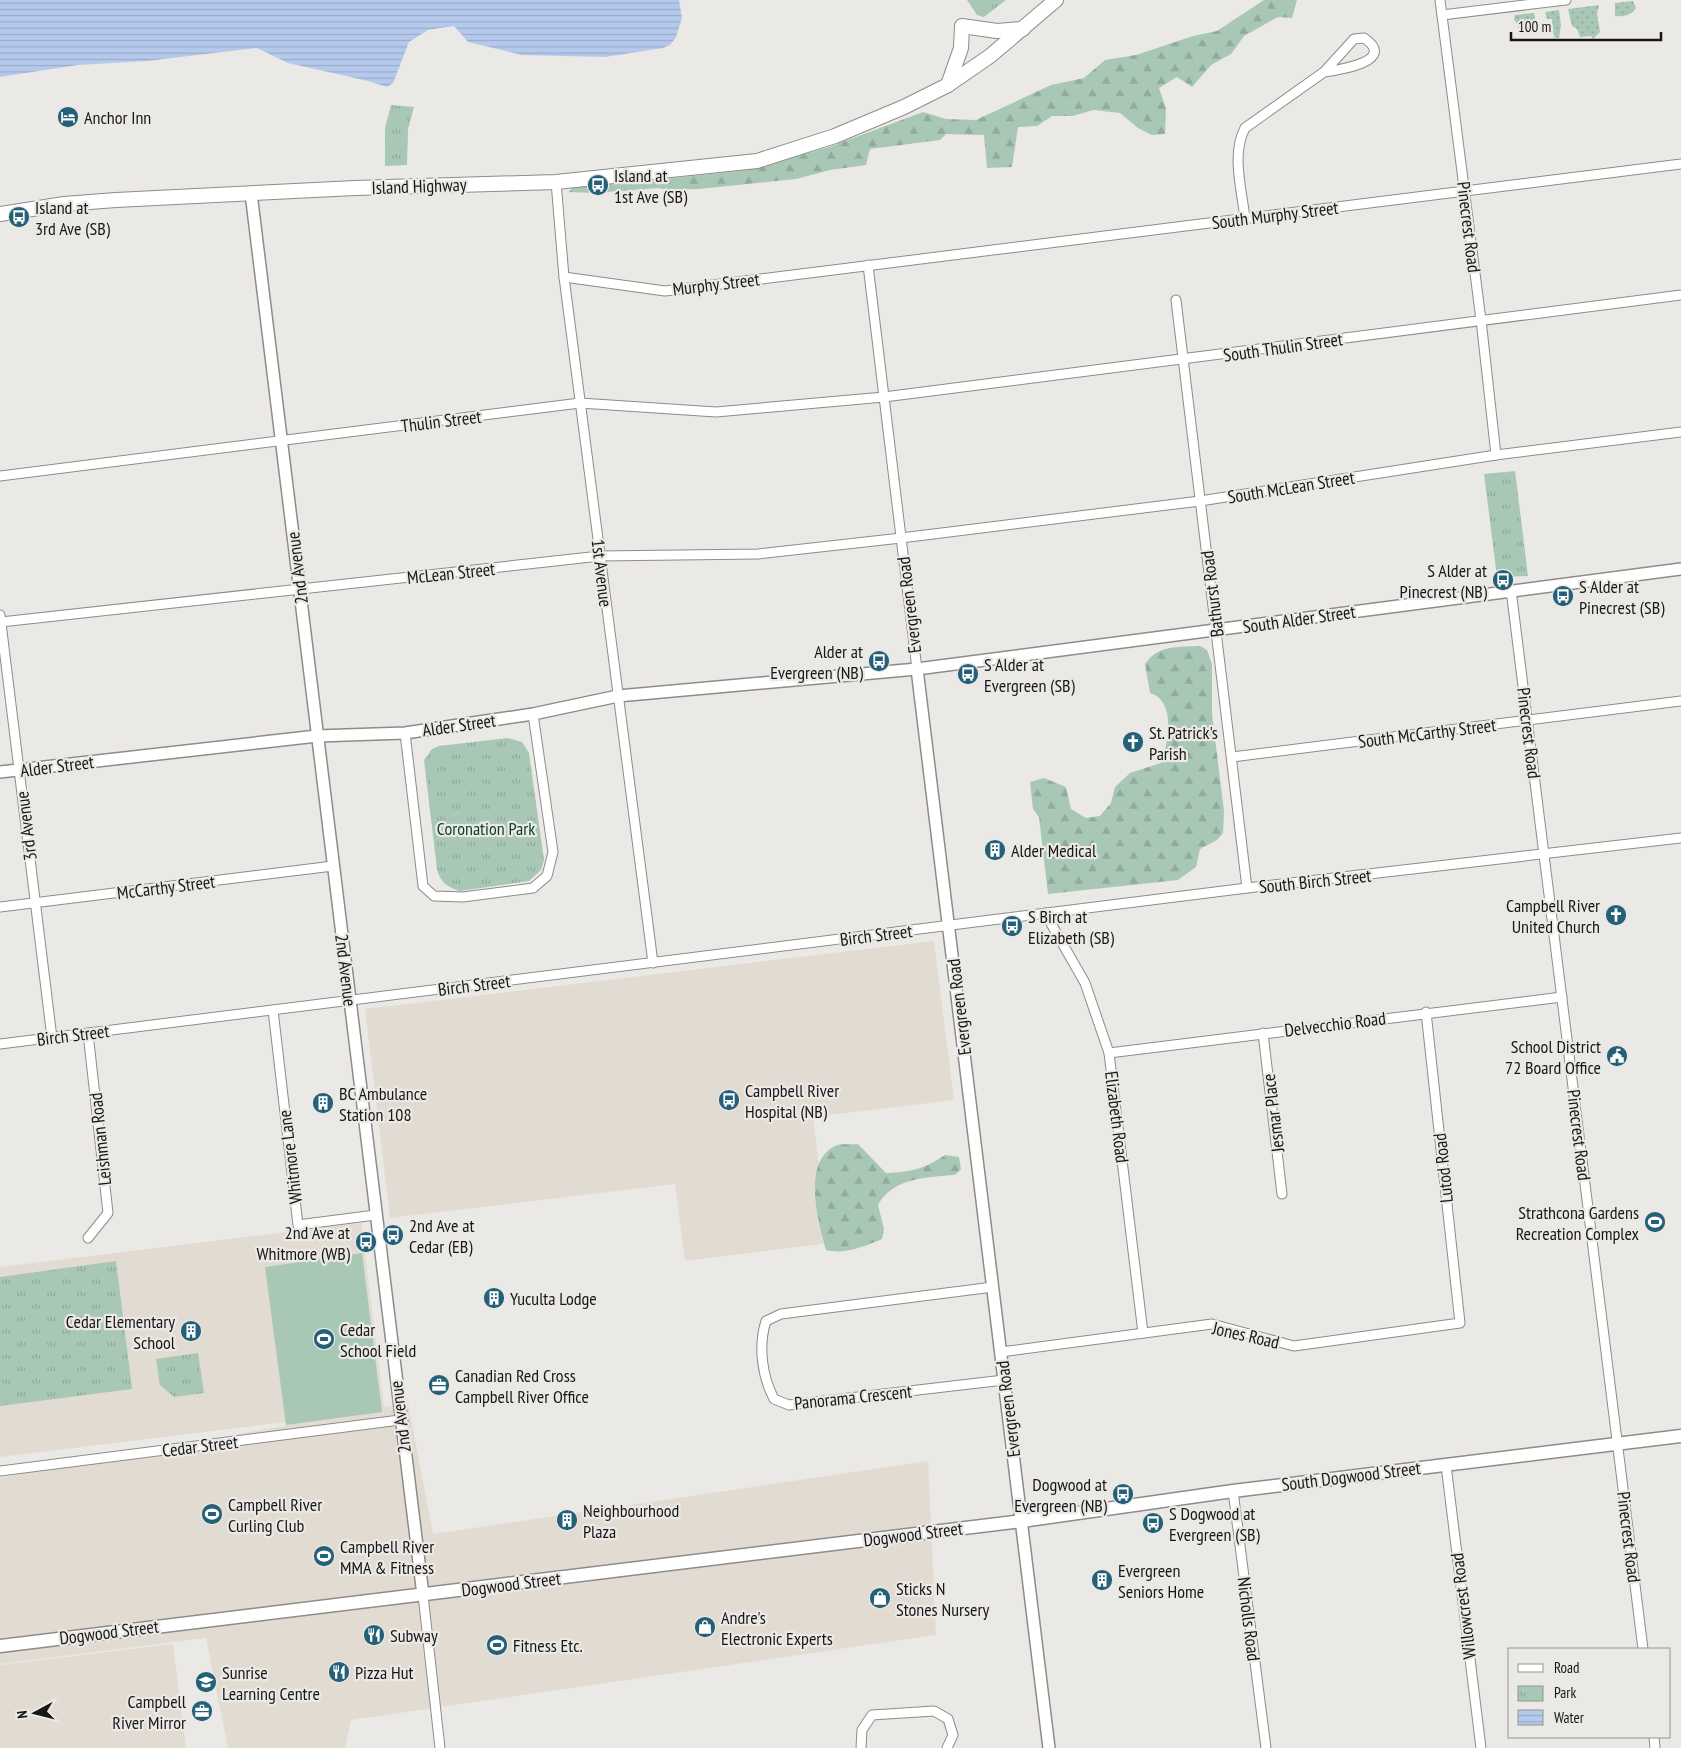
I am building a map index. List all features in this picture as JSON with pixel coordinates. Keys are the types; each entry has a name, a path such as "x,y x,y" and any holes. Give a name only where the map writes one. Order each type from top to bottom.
{"main road":[{"name":"Island Highway","path":"0,214 82,203 251,193 556,182 749,163 835,136 904,108 948,85 990,56 1056,0"},
{"path":"948,85 961,48 962,26 997,31 1023,29"},
{"name":"South Dogwood Street","path":"1022,1521 1233,1491 1681,1436"},
{"name":"Dogwood Street","path":"0,1646 1022,1521"}],"street":[{"name":"Pinecrest Road","path":"1440,0 1481,320 1496,455"},
{"path":"1442,15 1566,0"},
{"path":"1246,219 1238,161 1239,139 1245,128 1324,72 1354,39 1364,38 1371,43 1374,49 1372,57 1366,63 1324,72"},
{"name":"South Murphy Street","path":"868,265 1681,164"},
{"name":"1st Avenue","path":"556,182 564,277 652,963"},
{"name":"2nd Avenue","path":"251,193 400,1420 423,1595 440,1748"},
{"name":"Murphy Street","path":"564,277 665,291 868,265"},
{"name":"Evergreen Road","path":"868,265 1049,1748"},
{"name":"South Thulin Street","path":"884,397 1681,295"},
{"name":"Bathurst Road","path":"1176,300 1247,888"},
{"name":"Thulin Street","path":"0,476 580,403 716,412 884,397"},
{"name":"South McLean Street","path":"901,538 1200,500 1496,455 1681,432"},
{"name":"McLean Street","path":"0,619 600,556 758,554 901,538"},
{"name":"South Alder Street","path":"917,669 1681,569"},
{"name":"Pinecrest Road","path":"1511,590 1643,1648"},
{"name":"3rd Avenue","path":"0,619 4,677 20,770 52,1038"},
{"name":"Alder Street","path":"0,772 317,736 405,732 533,714 618,696 917,669"},
{"name":"South McCarthy Street","path":"1232,757 1681,701"},
{"path":"405,732 423,886 434,896 463,896 534,888 547,876 553,852 533,714"},
{"name":"South Birch Street","path":"949,925 1247,888 1681,838"},
{"name":"McCarthy Street","path":"0,907 333,866"},
{"name":"Elizabeth Road","path":"1045,913 1085,983 1109,1053 1144,1333"},
{"name":"Birch Street","path":"0,1044 949,925"},
{"name":"Delvecchio Road","path":"1109,1053 1562,996"},
{"name":"Whitmore Lane","path":"273,1010 298,1225 375,1215"},
{"name":"Lutod Road","path":"1426,1012 1460,1323"},
{"name":"Leishman Road","path":"88,1033 108,1213 88,1238"},
{"name":"Jesmar Place","path":"1263,1033 1282,1194"},
{"name":"Panorama Crescent","path":"993,1287 781,1314 766,1321 761,1337 763,1357 767,1386 774,1399 789,1405 1004,1380"},
{"name":"Jones Road","path":"1001,1352 1212,1324 1294,1346 1460,1323"},
{"name":"Cedar Street","path":"0,1472 400,1420"},
{"name":"Willowcrest Road","path":"1446,1465 1480,1748"},
{"name":"Nicholls Road","path":"1233,1491 1266,1748"},
{"path":"861,1748 862,1730 872,1715 934,1710 948,1719 953,1735 947,1748"}],"shaded area":[{"path":"934,941 954,1100 813,1117 829,1243 685,1261 675,1184 390,1218 365,1009"},
{"path":"361,1223 384,1407 408,1403 433,1534 928,1461 936,1635 351,1720 345,1748 228,1748 206,1638 0,1664 0,1478 343,1415 0,1457 0,1267"},
{"path":"173,1644 186,1748 0,1748 0,1665"}],"green space":[{"path":"967,0 1006,0 984,17 977,15"},
{"path":"1264,0 1297,0 1292,18 1278,17 1244,36 1231,54 1211,65 1192,87 1177,77 1159,88 1166,108 1165,134 1152,135 1138,128 1120,113 1094,110 1072,116 1052,116 1037,126 1018,127 1012,167 987,168 984,135 946,134 940,140 870,149 866,165 830,170 796,179 699,189 669,190 658,188 594,193 569,192 574,185 619,184 748,170 829,147 923,112 946,119 976,120 1051,85 1084,78 1105,60 1136,55 1193,36 1217,31"},
{"path":"1633,1 1636,8 1630,14 1615,16 1615,3"},
{"path":"1599,5 1597,14 1600,32 1593,39 1591,36 1580,37 1577,29 1572,26 1568,9"},
{"path":"1559,10 1561,25 1559,38 1554,37 1552,19 1547,19 1545,12"},
{"path":"1534,13 1536,24 1527,30 1519,28 1514,19 1515,15"},
{"path":"391,105 414,107 408,129 407,165 385,166 385,128"},
{"path":"1515,471 1528,576 1497,577 1484,474"},
{"path":"1200,646 1207,650 1212,664 1212,714 1224,811 1223,833 1217,840 1200,849 1196,867 1178,880 1048,894 1039,817 1033,809 1030,782 1044,778 1066,787 1071,809 1086,818 1100,816 1111,803 1115,787 1130,773 1161,763 1167,739 1167,713 1159,698 1150,693 1145,664 1162,650 1176,647"},
{"name":"Coronation Park","path":"508,738 522,742 529,753 544,860 541,870 529,881 460,891 451,888 440,877 437,869 424,760 432,749 439,746"},
{"path":"858,1144 886,1173 917,1169 931,1164 945,1155 959,1157 961,1169 955,1175 922,1178 901,1184 884,1196 878,1205 884,1229 882,1239 848,1251 826,1250 815,1194 815,1179 818,1165 825,1154 835,1146"},
{"name":"Cedar School Field","path":"362,1253 382,1412 286,1425 265,1267"},
{"path":"116,1261 132,1389 0,1406 0,1277"},
{"path":"198,1353 204,1393 174,1397 160,1385 156,1359"}],"water":[{"path":"0,0 679,0 682,18 676,37 670,45 663,48 605,57 522,55 468,42 454,26 428,30 409,42 393,83 387,87 288,63 257,48 147,61 78,65 0,77"}],"place":[{"name":"Anchor Inn","path":"68,117"},
{"name":"Island at 1st Ave (SB)","path":"598,185"},
{"name":"Island at 3rd Ave (SB)","path":"19,217"},
{"name":"S Alder at Pinecrest (NB)","path":"1503,580"},
{"name":"S Alder at Pinecrest (SB)","path":"1563,596"},
{"name":"Alder at Evergreen (NB)","path":"879,661"},
{"name":"S Alder at Evergreen (SB)","path":"968,674"},
{"name":"St. Patrick's Parish","path":"1133,742"},
{"name":"Alder Medical","path":"995,850"},
{"name":"Campbell River United Church","path":"1616,915"},
{"name":"S Birch at Elizabeth (SB)","path":"1012,926"},
{"name":"School District 72 Board Office","path":"1617,1056"},
{"name":"Campbell River Hospital (NB)","path":"729,1100"},
{"name":"BC Ambulance Station 108","path":"323,1103"},
{"name":"Strathcona Gardens Recreation Complex","path":"1655,1222"},
{"name":"2nd Ave at Cedar (EB)","path":"393,1235"},
{"name":"2nd Ave at Whitmore (WB)","path":"366,1242"},
{"name":"Yuculta Lodge","path":"494,1298"},
{"name":"Cedar Elementary School","path":"191,1331"},
{"name":"Cedar School Field","path":"324,1339"},
{"name":"Canadian Red Cross Campbell River Office","path":"439,1385"},
{"name":"Dogwood at Evergreen (NB)","path":"1123,1494"},
{"name":"Campbell River Curling Club","path":"212,1514"},
{"name":"Neighbourhood Plaza","path":"567,1520"},
{"name":"S Dogwood at Evergreen (SB)","path":"1153,1523"},
{"name":"Campbell River MMA & Fitness","path":"324,1556"},
{"name":"Evergreen Seniors Home","path":"1102,1580"},
{"name":"Sticks N Stones Nursery","path":"880,1598"},
{"name":"Andre's Electronic Experts","path":"705,1627"},
{"name":"Subway","path":"374,1635"},
{"name":"Fitness Etc.","path":"497,1645"},
{"name":"Pizza Hut","path":"339,1672"},
{"name":"Sunrise Learning Centre","path":"206,1682"},
{"name":"Campbell River Mirror","path":"202,1711"}]}
